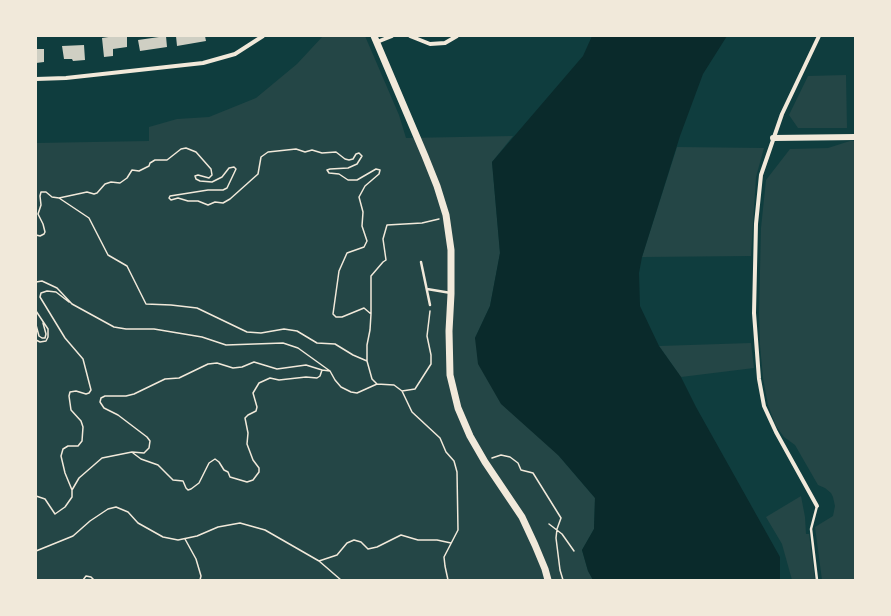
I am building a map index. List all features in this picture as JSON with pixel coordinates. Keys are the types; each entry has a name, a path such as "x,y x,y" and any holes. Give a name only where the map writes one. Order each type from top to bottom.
{"main road":[{"path":"376,39 437,186 446,215 451,250 449,331 450,374 458,408 470,436 485,462 522,517 535,545 548,580"}],"street":[{"path":"36,79 66,78 203,63 236,54 263,36"},
{"path":"376,39 392,36"},
{"path":"410,36 430,44 445,43 457,36"},
{"path":"817,506 776,432 764,406 759,379 754,313 756,224 762,175 782,114 819,36"},
{"path":"773,138 855,137"}],"lane":[{"path":"421,262 430,305"},
{"path":"427,289 451,294"},
{"path":"817,506 811,529 817,580"}],"path":[{"path":"36,235 40,236 45,232 38,214 41,205 41,192 46,192 52,197 59,198 87,192 94,194 97,193 105,184 111,182 120,183 127,178 132,170 139,171 149,166 150,163 155,160 167,160 181,149 186,148 196,152 211,169 212,175 209,178 198,175 195,176 196,179 200,181 212,182 222,176 229,168 234,167 236,169 227,188 223,190 208,190 170,196 169,198 171,200 178,198 188,201 198,201 208,205 215,202 223,203 230,200 258,174 261,157 268,152 296,149 305,152 312,150 322,153 336,152 345,159 349,160 353,159 356,154 359,153 362,156 356,164 348,168 327,170 329,173 339,174 348,180 357,180 376,170 380,170 379,174 365,186 359,197 363,212 362,226 367,241 364,247 347,253 339,271 333,314 336,317 342,317 364,308 371,314"},
{"path":"59,198 89,218 108,255 127,266 146,304 197,308 247,332 262,333 284,329 297,331 317,343 334,344 353,355 368,360"},
{"path":"377,384 372,379 366,345 370,330 371,276 382,262 386,260 384,240 387,225 436,221 446,215"},
{"path":"36,282 42,281 57,288 72,304"},
{"path":"36,496 46,500 55,514 65,507 72,497 72,490 65,473 61,456 63,449 68,446 78,446 82,441 83,427 81,421 71,410 69,396 70,392 86,394 91,390 87,381 82,359 65,338 40,297 41,292 47,291 56,292 72,304 114,327 126,329 154,329 202,337 226,344 284,343 298,348 330,370 335,380 341,387 351,392 357,393 377,384 394,385 402,391 412,412 440,438 446,452 454,461 457,472 458,530 444,557 448,580"},
{"path":"402,391 414,389 431,364 431,355 427,336 430,305"},
{"path":"36,312 48,329 48,337 46,341 40,342 36,340"},
{"path":"36,325 39,336 45,338 46,334 42,319"},
{"path":"72,490 79,478 102,458 132,452 144,453 149,448 150,441 147,437 118,415 104,408 100,402 101,398 105,396 126,396 134,394 165,379 179,378 208,364 217,363 233,368 242,367 254,362 278,369 306,365 322,370 330,370"},
{"path":"132,452 141,459 158,465 173,480 183,481 188,490 199,483 209,463 215,459 224,470 228,472 230,477 247,482 253,480 259,472 259,468 253,460 248,444 248,433 245,418 256,411 257,407 254,393 259,382 270,378 279,380 306,377 317,378 320,376 322,370"},
{"path":"485,462 501,455 510,457 518,463 521,470 533,473 561,518 557,529 557,549 563,580"},
{"path":"36,551 73,536 108,509 116,507 128,512 138,523 164,537 178,540 196,536 218,527 240,523 265,530 319,561 342,580"},
{"path":"549,524 562,534 574,552"},
{"path":"319,561 337,556 348,543 354,540 361,542 368,548 377,547 401,535 418,540 437,540 451,543"},
{"path":"185,538 196,560 200,580"},
{"path":"83,580 86,576 91,577 94,580"}],"shaded area":[{"path":"323,36 365,36 399,115 406,138 513,136 492,162 500,253 490,306 475,338 559,456 595,498 594,529 582,550 588,571 593,580 36,580 36,143 149,141 149,127 177,119 209,117 256,98 297,64"},
{"path":"592,36 727,36 703,74 680,136 642,257 639,273 640,306 659,346 681,377 696,407 780,557 780,580 593,580 588,571 582,550 594,529 595,498 559,456 501,404 478,364 475,338 490,306 500,253 492,162 583,56"},
{"path":"846,75 847,128 798,128 789,115 808,76"},
{"path":"850,141 855,141 855,580 822,580 815,527 833,516 835,506 831,493 818,485 795,445 784,437 776,426 768,405 763,378 760,345 759,313 761,228 766,180 790,149 828,148"},
{"path":"677,147 764,148 756,177 751,256 642,257"},
{"path":"751,343 754,368 681,377 659,346"},
{"path":"801,496 805,517 806,534 809,534 815,580 792,580 782,544 766,517"}],"building":[{"path":"127,36 127,47 113,49 113,56 104,57 102,38"},
{"path":"166,36 167,47 140,51 138,40"},
{"path":"176,36 205,36 206,41 177,46"},
{"path":"84,45 85,60 73,61 72,59 64,59 62,46"},
{"path":"36,49 44,49 44,62 36,63"}]}
